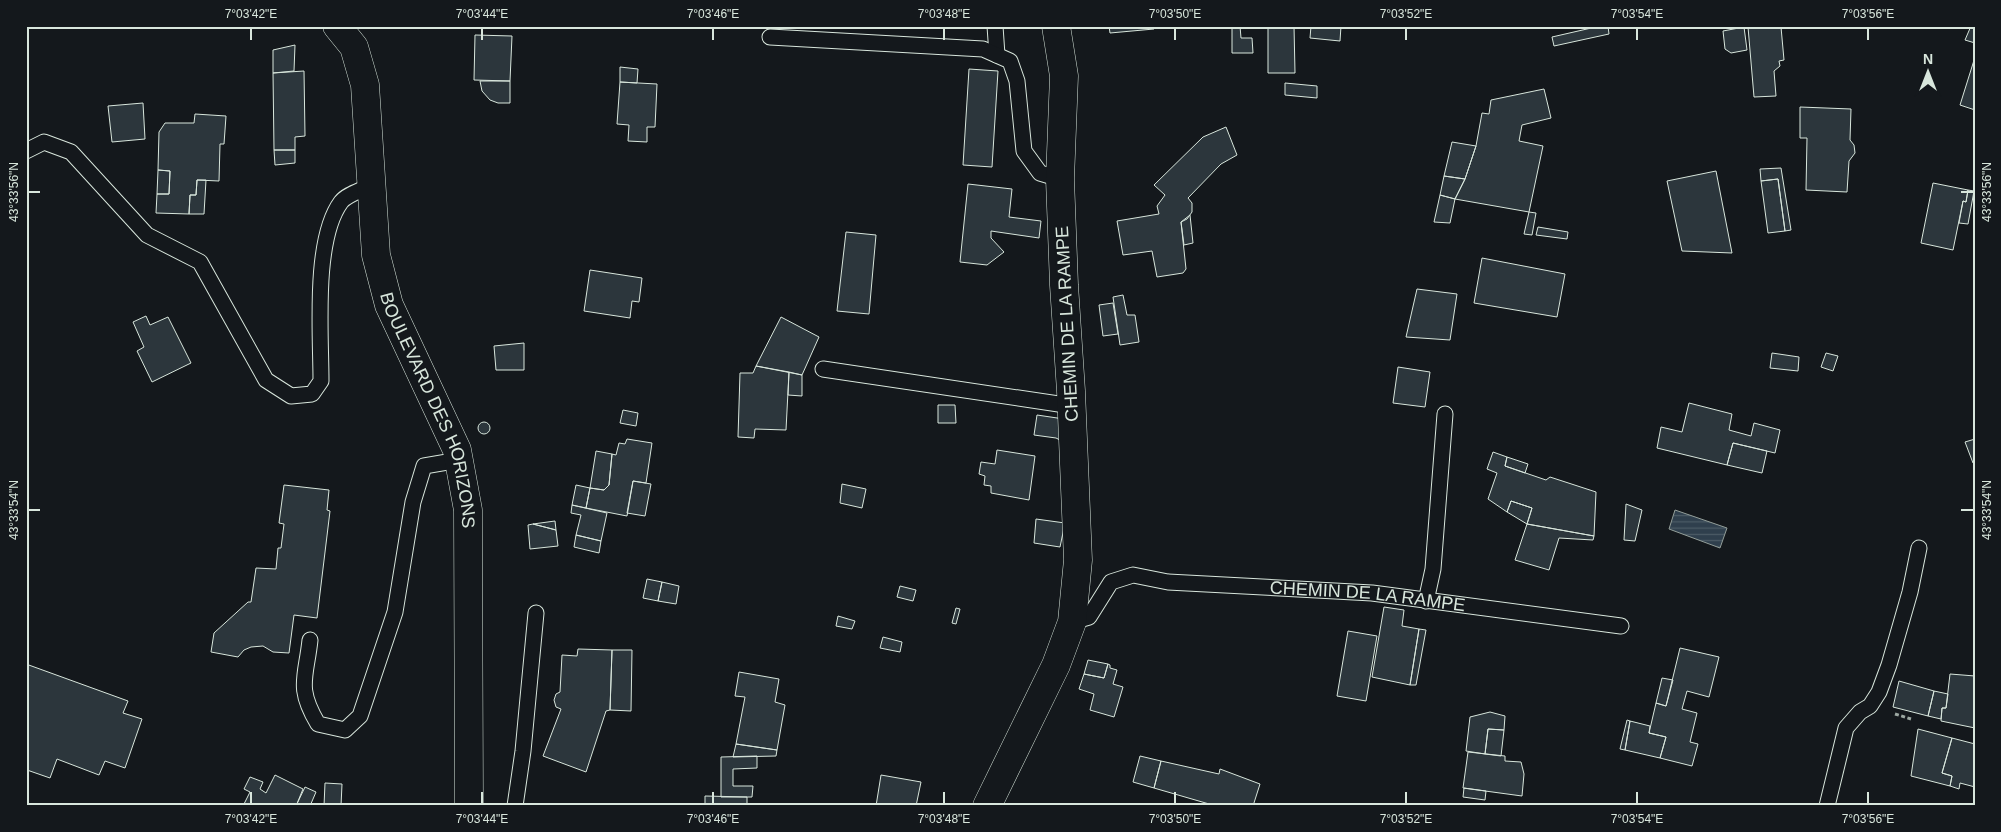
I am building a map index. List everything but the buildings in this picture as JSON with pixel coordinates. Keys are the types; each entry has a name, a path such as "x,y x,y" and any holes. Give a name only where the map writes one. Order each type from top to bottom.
{"street":[{"name":"BOULEVARD DES HORIZONS","path":"337,26 354,47 365,84 376,255 389,305 457,450 468,510 469,806"},
{"name":"CHEMIN DE LA RAMPE","path":"987,806 1056,665 1072,622 1078,560 1060,179 1064,76 1056,26"}],"lane":[{"path":"995,26 997,55"},
{"path":"770,37 983,48 1010,61 1016,80 1024,151 1040,173 1060,179"},
{"path":"26,151 44,142 71,152 147,235 200,262 266,380 291,396 312,394 321,381 321,283 326,240 335,212 342,200 372,185"},
{"path":"823,369 1072,406"},
{"path":"1426,601 1433,569 1445,414"},
{"path":"310,640 302,685 308,706 318,724 345,730 360,716 395,612 413,502 424,466 459,460"},
{"path":"1827,806 1846,728 1860,712 1870,706 1879,692 1889,665 1910,592 1919,548"},
{"name":"CHEMIN DE LA RAMPE","path":"1072,622 1089,617 1111,582 1133,575 1168,582 1372,593 1621,626"},
{"path":"515,806 523,751 536,613"}],"water":[{"path":"1675,510 1727,528 1720,548 1669,529"}]}
